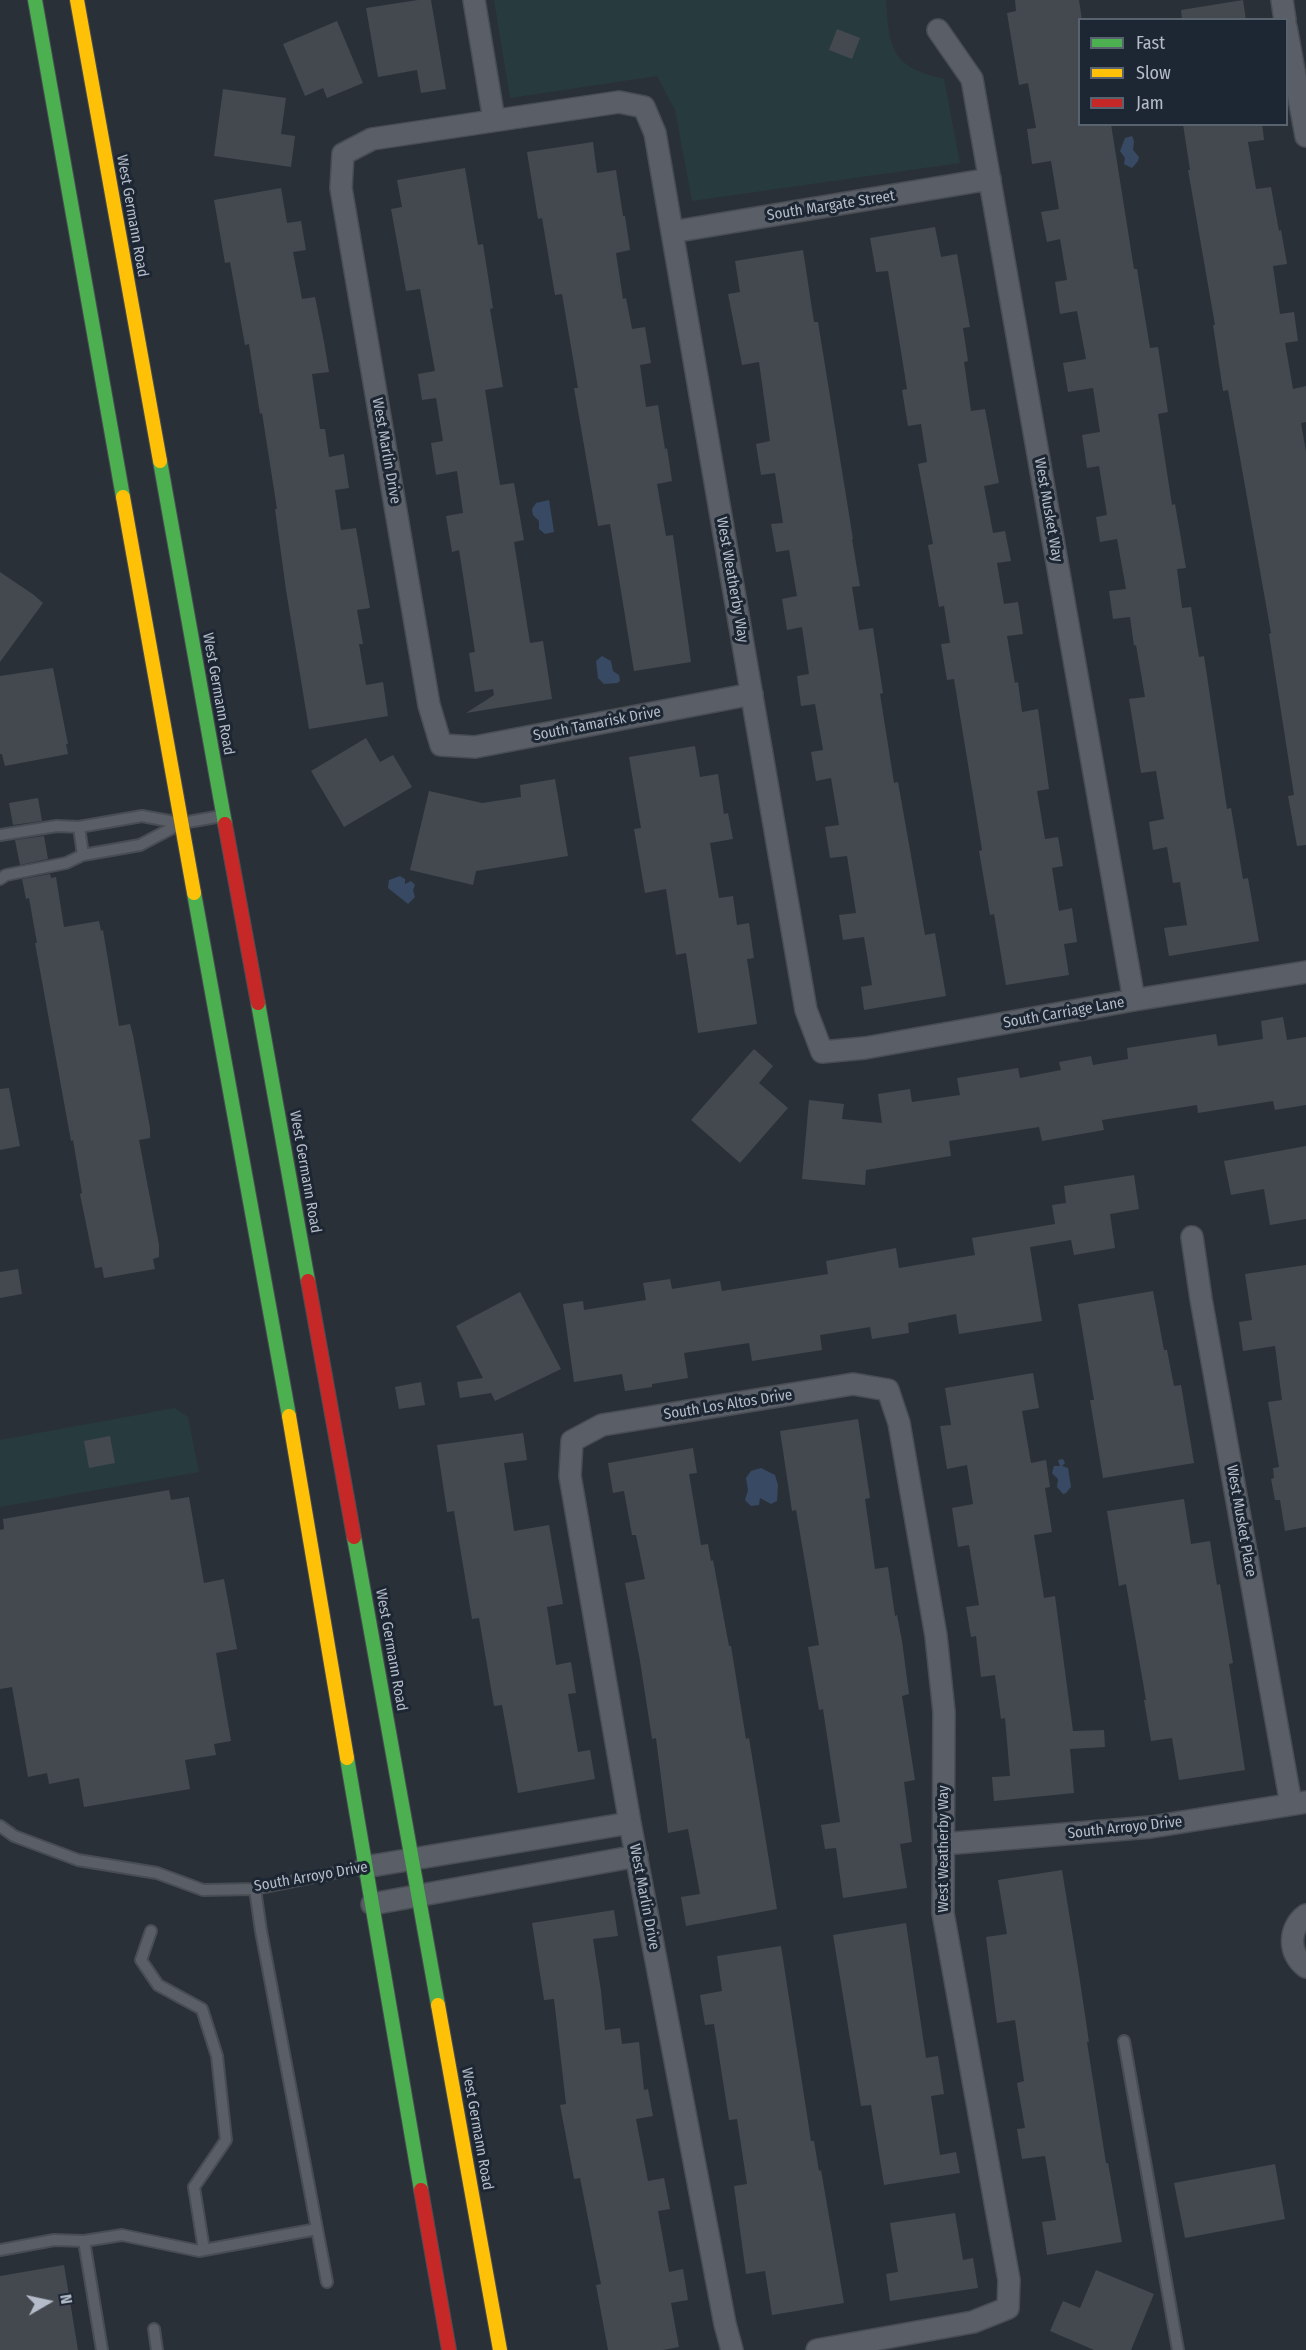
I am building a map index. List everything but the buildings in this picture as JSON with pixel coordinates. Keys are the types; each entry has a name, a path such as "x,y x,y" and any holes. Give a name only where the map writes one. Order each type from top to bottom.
{"main road":[{"path":"35,0 278,1352 449,2350"},
{"name":"West Germann Road","path":"76,0 500,2350"}],"street":[{"path":"474,0 494,120"},
{"path":"1282,0 1285,18"},
{"name":"West Musket Way","path":"938,30 972,79 1134,1000"},
{"path":"1288,33 1306,136"},
{"name":"West Weatherby Way","path":"494,120 619,102 644,107 655,133 806,1010 822,1052"},
{"name":"West Marlin Drive","path":"441,746 429,705 341,188 343,154 372,138 494,120"},
{"name":"South Margate Street","path":"672,232 990,179"},
{"name":"South Tamarisk Drive","path":"441,746 475,747 752,694"},
{"name":"South Carriage Lane","path":"822,1052 865,1048 1306,972"},
{"name":"West Musket Place","path":"1192,1238 1203,1310 1298,1803"},
{"name":"South Los Altos Drive","path":"572,1441 602,1425 853,1384 888,1390"},
{"name":"West Weatherby Way","path":"817,2350 974,2322 1008,2308 1010,2280 943,1913 944,1712 936,1636 899,1423 888,1390"},
{"name":"West Marlin Drive","path":"572,1441 570,1476 630,1823 725,2324 732,2350"},
{"name":"South Arroyo Drive","path":"943,1844 1151,1827 1298,1803"},
{"name":"South Arroyo Drive","path":"365,1867 630,1823"},
{"path":"372,1904 637,1856"},
{"path":"1306,1915 1295,1927 1292,1937 1292,1947 1296,1957 1306,1967"}],"lane":[{"path":"0,879 6,875 66,863 83,855 140,845 182,823 224,815"},
{"path":"0,835 57,826 79,827 142,816 182,823"},
{"path":"79,827 83,855"},
{"name":"South Arroyo Drive","path":"0,1826 14,1836 78,1860 157,1873 202,1890 255,1889 365,1867"},
{"path":"255,1889 263,1943 327,2282"},
{"path":"151,1931 141,1960 158,1985 202,2009 217,2056 226,2140 194,2187 204,2250"},
{"path":"1124,2041 1178,2350"},
{"path":"0,2250 54,2240 84,2241 122,2235 198,2251 317,2229"},
{"path":"84,2241 102,2350"},
{"path":"153,2329 158,2350"}],"green space":[{"path":"494,0 886,0 889,32 897,54 913,69 944,79 960,163 692,201 675,110 657,76 510,98"},
{"path":"175,1408 188,1417 199,1472 0,1507 0,1440"}],"water":[{"path":"1132,136 1133,150 1139,157 1132,168 1124,164 1125,158 1120,151 1125,138"},
{"path":"549,500 554,532 545,534 539,529 539,521 533,515 532,509 536,503"},
{"path":"602,656 611,661 613,671 619,675 620,681 617,683 604,684 598,678 596,661"},
{"path":"400,876 405,879 405,884 411,881 415,885 413,890 415,897 408,904 388,888 389,880"},
{"path":"1063,1459 1065,1463 1062,1466 1068,1468 1071,1487 1063,1494 1057,1487 1058,1479 1052,1473 1054,1466 1060,1466 1058,1460"},
{"path":"761,1468 775,1475 778,1485 777,1501 771,1504 760,1498 759,1505 751,1506 745,1500 748,1490 746,1478 751,1471"}],"traffic: fast":[{"path":"35,0 123,497"},
{"path":"160,461 225,824"},
{"path":"194,893 289,1416"},
{"path":"258,1003 308,1281"},
{"path":"354,1537 438,2005"},
{"path":"347,1758 421,2190"}],"traffic: slow":[{"path":"77,0 160,461"},
{"path":"123,497 194,893"},
{"path":"289,1416 347,1758"},
{"path":"438,2005 500,2350"}],"traffic: jam":[{"path":"225,824 258,1003"},
{"path":"308,1281 354,1537"},
{"path":"421,2190 449,2350"}]}
